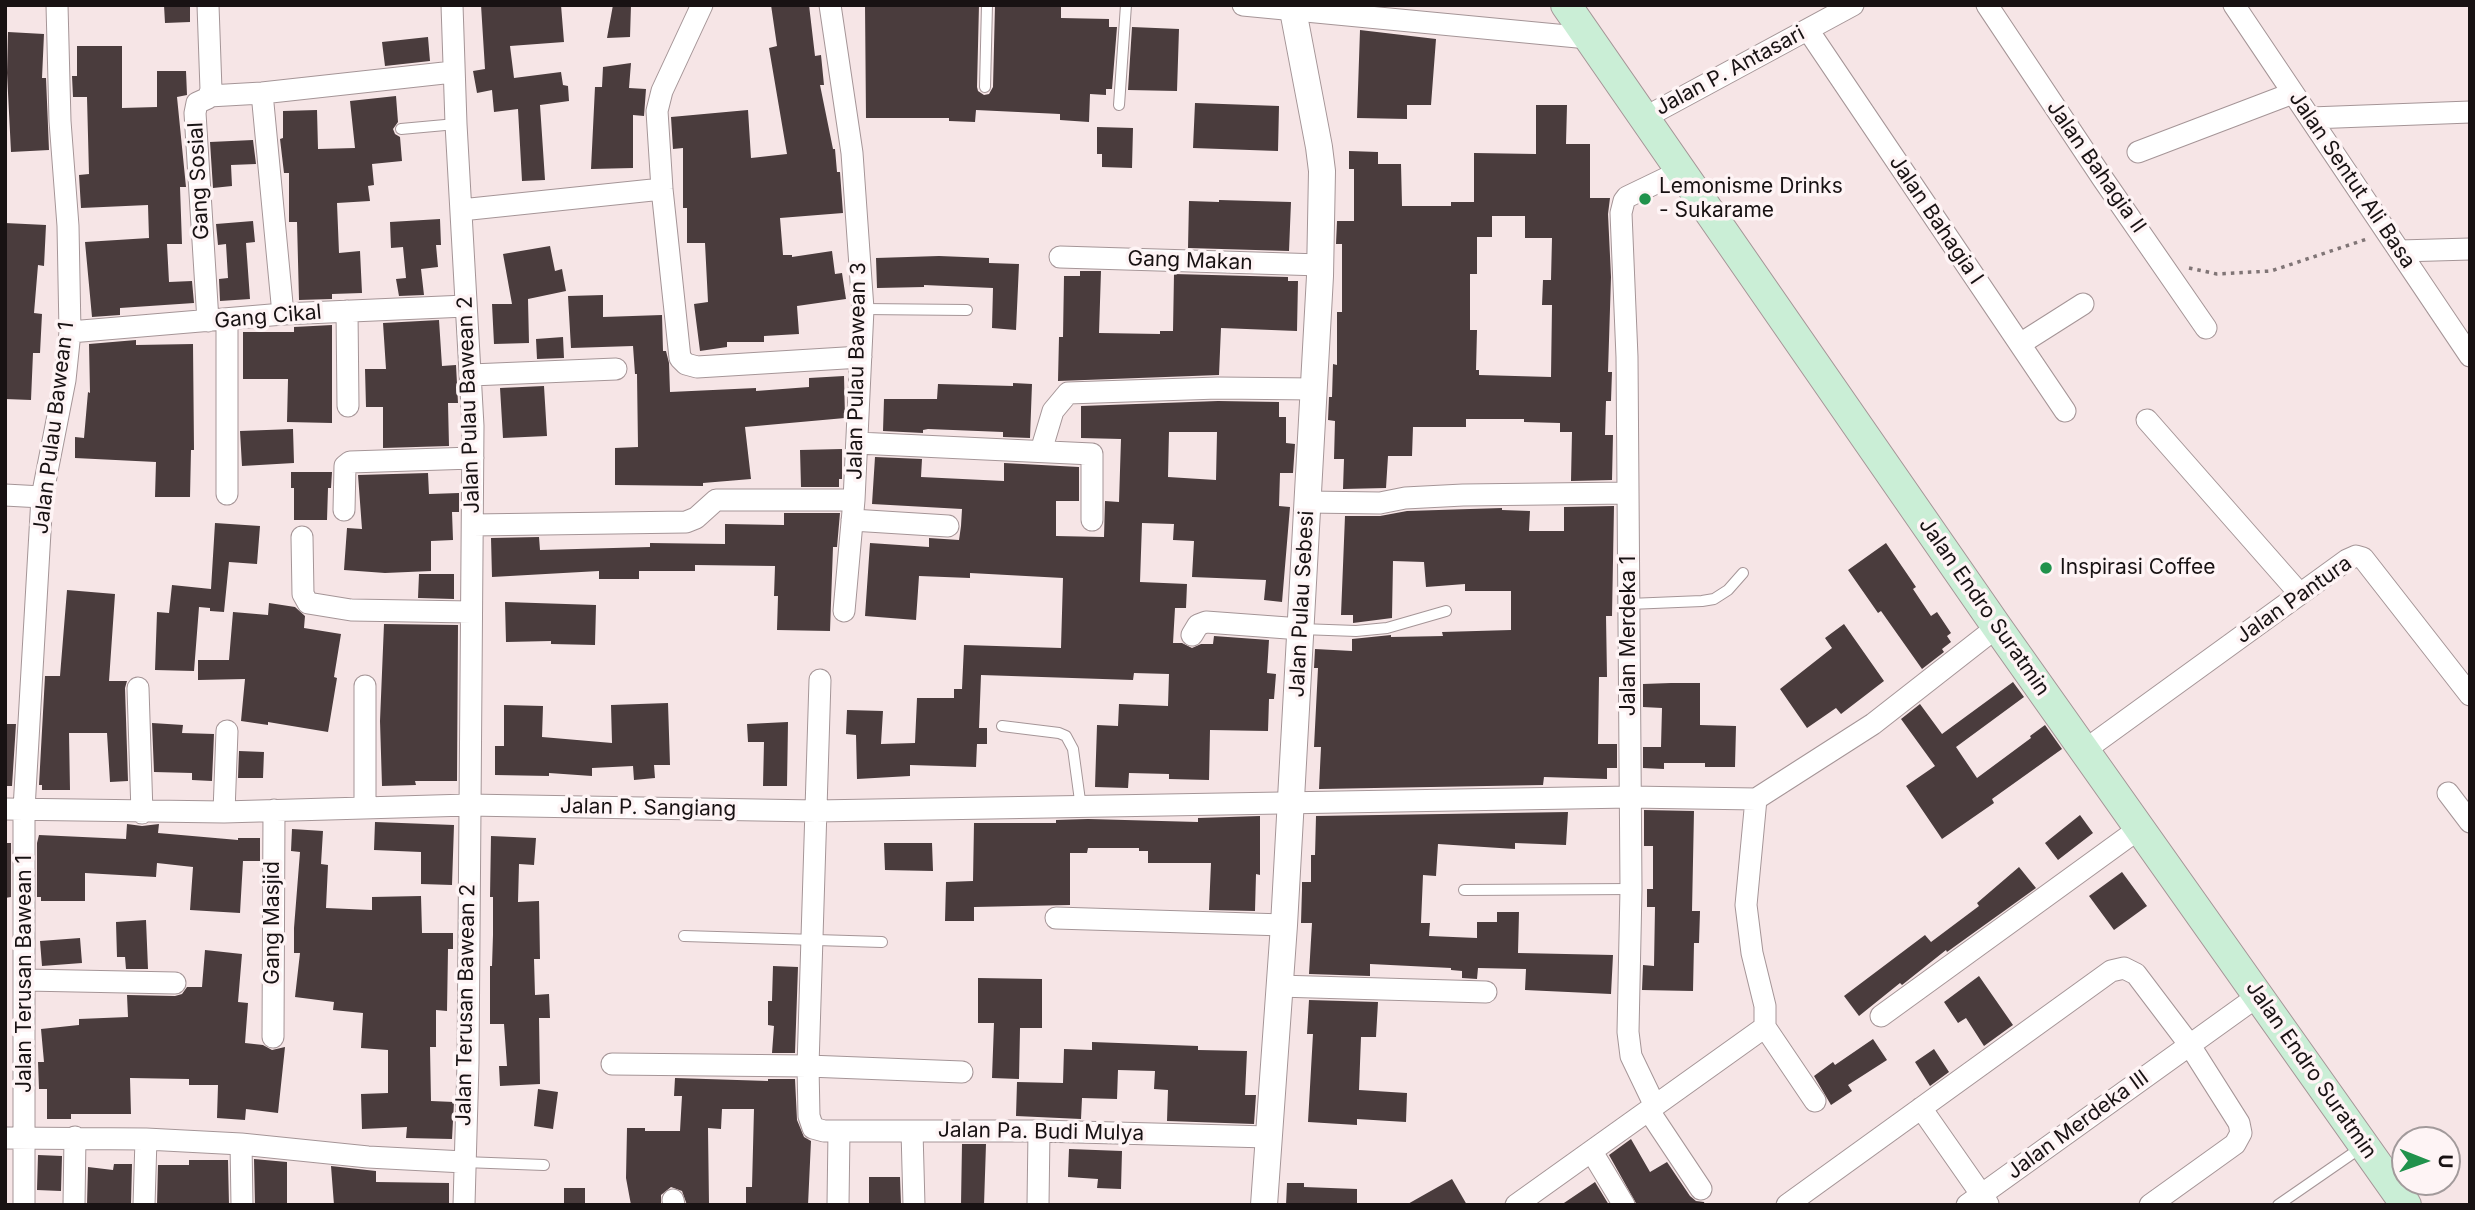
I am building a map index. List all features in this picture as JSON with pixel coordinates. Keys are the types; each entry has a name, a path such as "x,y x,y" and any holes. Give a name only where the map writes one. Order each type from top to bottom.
{"main road":[{"name":"Jalan Endro Suratmin","path":"1566,5 1997,627 2406,1205"}],"street":[{"name":"Jalan Pulau Bawean 1","path":"15,809 42,497 65,380 70,332 68,226 60,121 57,5"},
{"name":"Gang Sosial","path":"208,5 209,96 197,103 195,110 218,321 227,494"},
{"name":"Jalan Pulau Bawean 2","path":"452,5 453,72 471,375 473,458 468,805"},
{"path":"702,5 659,101 657,121 679,354 683,362 697,366 861,357"},
{"name":"Jalan Pulau Bawean 3","path":"830,5 852,153 863,309 853,510 844,611"},
{"path":"1243,5 1588,38"},
{"name":"Jalan P. Antasari","path":"1644,118 1815,18 1853,5"},
{"name":"Jalan Bahagia II","path":"1987,5 2206,328"},
{"name":"Jalan Sentut Ali Basa","path":"2234,5 2470,355"},
{"name":"Jalan Pulau Sebesi","path":"1264,1205 1284,925 1321,265 1322,185 1319,147 1292,8"},
{"name":"Jalan Bahagia I","path":"1815,18 2065,411"},
{"path":"209,96 262,93 453,72"},
{"path":"262,93 283,314"},
{"path":"2138,152 2293,93"},
{"path":"2311,118 2470,112"},
{"name":"Jalan Merdeka 1","path":"1681,171 1632,194 1622,206 1627,357 1631,889 1629,1044 1652,1108 1701,1189"},
{"path":"461,210 662,189"},
{"path":"2399,251 2470,249"},
{"name":"Gang Makan","path":"1060,257 1321,265"},
{"path":"2020,344 2083,304"},
{"name":"Gang Cikal","path":"70,332 283,314 466,306"},
{"path":"347,311 348,406"},
{"path":"471,375 616,369"},
{"path":"1041,451 1053,411 1068,393 1218,388 1314,389"},
{"path":"2147,420 2300,594"},
{"path":"857,443 1092,454 1092,520"},
{"path":"344,510 345,466 350,462 473,458"},
{"path":"1308,502 1380,503 1440,496 1628,493"},
{"path":"5,495 42,497"},
{"path":"473,525 686,522 696,518 716,500 853,510 948,526"},
{"path":"302,537 303,594 309,604 351,610 471,612"},
{"name":"Jalan Pantura","path":"2085,750 2352,557 2360,556 2470,695"},
{"path":"1192,635 1198,625 1206,622 1301,629"},
{"path":"1290,802 1630,797 1756,799 1873,724 1997,627"},
{"path":"808,1066 820,680"},
{"path":"365,686 365,808"},
{"path":"138,688 142,813"},
{"path":"223,812 227,731"},
{"path":"2448,793 2470,822"},
{"path":"1756,799 1746,905 1752,953 1765,1006 1765,1027 1815,1101"},
{"name":"Jalan P. Sangiang","path":"15,809 142,813 468,805 816,811 1290,802"},
{"name":"Jalan Terusan Bawean 2","path":"464,1205 468,1063 468,805"},
{"name":"Jalan Terusan Bawean 1","path":"15,809 26,980 15,1138 24,1205"},
{"name":"Gang Masjid","path":"273,1037 274,810"},
{"path":"1881,1016 2140,828"},
{"path":"1056,918 1284,925"},
{"path":"1787,1205 2117,969 2130,970 2136,974 2189,1044 2239,1123 2241,1137 2150,1205"},
{"path":"26,980 175,983"},
{"path":"1278,986 1486,992"},
{"name":"Jalan Merdeka III","path":"1979,1201 2189,1044 2258,996"},
{"path":"1520,1203 1765,1027"},
{"path":"612,1064 808,1066 962,1072"},
{"name":"Jalan Pa. Budi Mulya","path":"808,1066 809,1116 813,1128 820,1130 1039,1131 1268,1137"},
{"path":"1921,1108 1979,1201"},
{"path":"838,1205 839,1131"},
{"path":"912,1131 914,1205"},
{"path":"1038,1205 1039,1131"},
{"path":"15,1138 75,1137 241,1144 368,1157 464,1162"},
{"path":"74,1205 75,1137"},
{"path":"144,1205 146,1139"},
{"path":"241,1144 242,1205"},
{"path":"1592,1152 1624,1205"}],"lane":[{"path":"985,87 987,5"},
{"path":"1119,105 1126,5"},
{"path":"401,129 456,124"},
{"path":"863,309 967,310"},
{"path":"1629,604 1714,599 1728,590 1744,573"},
{"path":"1301,629 1356,631 1387,628 1446,611"},
{"path":"1002,726 1066,736 1073,749 1081,808"},
{"path":"1464,890 1631,889"},
{"path":"684,936 882,942"},
{"path":"2278,1205 2364,1145"},
{"path":"464,1162 544,1165"}],"path":[{"path":"2163,262 2217,274 2271,271 2387,232"}],"building":[{"path":"164,5 190,5 190,22 165,23"},
{"path":"481,5 561,5 564,42 510,46 514,78 561,72 563,85 568,86 569,101 540,105 545,180 522,181 518,109 494,112 492,90 477,93 473,71 485,69"},
{"path":"613,5 631,5 630,37 607,38"},
{"path":"771,5 809,5 815,56 821,55 824,85 820,85 835,149 837,172 840,172 843,213 780,218 783,255 792,257 832,251 835,274 842,273 846,299 797,306 799,334 764,336 764,342 727,342 727,347 700,351 694,304 708,302 705,243 687,243 687,208 683,208 683,148 673,149 671,117 748,110 751,158 787,154 769,48 777,46"},
{"path":"865,5 979,5 977,87 984,95 989,94 993,87 995,5 1061,5 1061,18 1109,19 1109,27 1117,27 1112,89 1106,89 1106,95 1090,94 1089,122 1060,120 1060,114 976,110 975,122 949,121 949,118 866,118"},
{"path":"1132,27 1179,29 1177,91 1128,90"},
{"path":"1360,30 1436,39 1431,105 1407,105 1407,119 1357,118"},
{"path":"8,32 44,34 42,78 46,78 49,150 11,152"},
{"path":"428,37 430,61 385,66 382,42"},
{"path":"77,46 122,46 122,108 157,107 157,71 186,71 187,95 177,97 186,187 180,187 182,244 167,244 169,282 192,281 194,303 120,308 120,315 92,317 85,242 149,238 148,205 81,208 79,175 89,174 87,97 73,97 72,76 77,76"},
{"path":"631,63 629,88 646,89 644,116 633,115 633,168 591,169 595,87 602,87 603,67"},
{"path":"396,96 398,122 393,129 400,137 402,161 372,164 374,185 368,186 370,201 337,203 339,253 360,251 362,293 332,294 332,299 299,300 297,222 289,222 289,173 284,173 280,139 283,138 283,111 317,110 318,149 355,148 350,101"},
{"path":"1195,103 1279,106 1278,151 1193,148"},
{"path":"1536,105 1567,105 1566,144 1590,144 1590,198 1610,198 1608,372 1612,372 1611,401 1606,401 1605,435 1613,435 1612,480 1571,481 1572,432 1560,432 1560,423 1524,422 1524,419 1466,419 1466,427 1413,427 1412,456 1388,456 1386,488 1343,489 1344,459 1334,459 1335,421 1328,420 1333,364 1337,365 1337,312 1342,312 1342,244 1336,244 1337,221 1354,221 1354,169 1349,169 1349,151 1378,152 1378,164 1401,164 1402,206 1451,206 1451,202 1474,202 1474,153 1536,154","holes":["1492,216 1525,216 1525,238 1552,238 1551,280 1543,280 1542,305 1552,305 1551,377 1479,375 1479,370 1476,370 1477,330 1470,330 1470,274 1477,274 1477,237 1492,237"]},
{"path":"1097,127 1133,128 1132,168 1102,167 1102,154 1097,154"},
{"path":"253,140 256,164 231,165 232,186 213,188 210,142"},
{"path":"1189,201 1291,202 1289,251 1188,248"},
{"path":"440,219 441,245 436,245 438,267 421,269 424,295 399,296 396,279 406,278 403,247 391,248 390,222"},
{"path":"253,221 255,242 246,243 250,299 220,301 219,279 228,278 226,244 218,245 216,224"},
{"path":"5,223 46,225 44,266 38,265 34,313 42,314 40,353 33,353 31,400 5,399"},
{"path":"550,246 555,271 562,269 566,291 528,299 529,343 494,344 492,304 512,304 503,254"},
{"path":"876,258 989,258 989,263 1019,264 1016,330 992,328 993,288 924,285 877,288"},
{"path":"1080,271 1101,271 1099,333 1160,334 1160,331 1173,331 1174,274 1288,277 1288,281 1298,281 1297,331 1221,328 1219,375 1058,381 1059,337 1063,337 1064,276 1080,276"},
{"path":"603,295 603,317 662,315 663,351 666,351 669,363 670,392 809,387 809,378 844,376 845,418 745,427 751,479 703,483 703,486 615,485 615,448 638,447 637,374 633,346 571,348 568,296"},
{"path":"439,320 442,366 456,365 458,403 448,403 449,446 383,448 383,407 366,407 365,369 386,369 383,323"},
{"path":"332,325 332,423 287,422 288,379 243,379 243,332 294,332 294,327"},
{"path":"563,337 564,358 537,359 536,339"},
{"path":"136,340 136,345 193,344 194,450 191,450 190,497 155,497 156,462 75,458 75,437 84,438 88,392 90,393 89,344"},
{"path":"1013,383 1032,384 1030,438 1003,437 1003,432 928,429 923,430 923,433 883,431 884,399 937,399 938,384 1013,386"},
{"path":"544,386 547,436 503,438 500,388"},
{"path":"1218,401 1279,402 1279,417 1286,417 1286,443 1295,444 1293,473 1280,473 1279,506 1290,507 1282,602 1264,600 1266,580 1192,577 1194,541 1173,540 1174,524 1142,523 1140,582 1187,584 1186,608 1175,608 1173,643 1182,643 1192,648 1201,644 1213,644 1214,636 1269,640 1267,673 1276,674 1274,699 1269,699 1268,731 1210,730 1209,780 1169,779 1169,774 1129,773 1128,788 1095,787 1097,725 1118,726 1119,704 1168,706 1169,674 1134,673 1133,680 981,675 979,728 987,728 987,744 977,744 976,767 910,765 910,776 857,779 856,735 846,734 847,710 883,711 881,744 915,743 917,698 954,698 954,689 962,689 964,645 1061,648 1063,578 970,573 970,578 919,576 916,620 865,616 870,543 929,547 929,538 959,540 961,526 962,509 872,504 875,457 922,459 921,477 1004,481 1004,463 1079,467 1079,501 1056,501 1056,536 1104,537 1105,501 1119,502 1121,439 1081,438 1081,406","holes":["1169,432 1217,432 1216,480 1168,477"]},
{"path":"293,429 294,463 242,466 240,431"},
{"path":"842,449 842,479 839,479 839,487 801,487 800,450"},
{"path":"291,472 332,472 331,488 328,488 327,520 294,520"},
{"path":"428,473 429,494 459,493 459,512 452,512 453,540 431,541 431,571 385,573 344,570 347,528 362,529 358,475"},
{"path":"1614,506 1612,616 1606,616 1607,677 1599,677 1598,744 1617,744 1617,768 1607,768 1607,779 1544,777 1543,785 1319,789 1321,747 1314,747 1318,668 1314,668 1315,649 1352,651 1352,639 1391,635 1443,636 1442,632 1511,630 1511,591 1465,591 1465,584 1426,587 1424,562 1393,561 1392,618 1353,623 1353,615 1341,615 1345,516 1502,508 1530,511 1529,531 1564,531 1564,507"},
{"path":"784,513 840,513 837,547 833,547 830,631 777,630 775,566 695,565 695,571 639,571 639,579 599,579 599,571 492,577 491,538 539,537 540,550 650,547 650,543 725,544 725,524 784,525"},
{"path":"215,523 260,526 257,564 229,562 224,612 199,607 194,671 155,670 157,612 169,613 172,585 211,589"},
{"path":"1886,543 1916,587 1913,589 1931,616 1937,612 1951,633 1947,636 1951,642 1942,649 1944,652 1922,669 1848,570"},
{"path":"419,574 454,574 454,599 418,598"},
{"path":"67,590 115,594 109,681 127,681 128,781 110,782 107,733 69,733 70,790 42,790 42,785 39,785 45,676 60,676"},
{"path":"505,602 596,605 595,645 551,644 551,641 506,642"},
{"path":"269,603 295,607 305,616 304,628 341,634 328,732 268,722 268,725 241,721 245,679 198,680 198,660 229,660 233,612 268,615"},
{"path":"384,624 458,625 457,781 415,781 416,785 382,786 380,721"},
{"path":"1844,624 1884,681 1841,714 1836,708 1807,728 1780,689 1832,648 1825,638"},
{"path":"2013,682 2024,697 1956,747 1977,778 2045,725 2062,749 1992,799 1994,803 1942,839 1906,786 1935,766 1901,719 1920,704 1942,734"},
{"path":"1700,683 1700,725 1736,726 1735,767 1705,767 1705,763 1664,763 1664,769 1643,768 1643,747 1661,747 1662,708 1643,707 1643,684"},
{"path":"668,703 670,765 654,765 655,778 634,780 633,766 592,768 592,776 549,773 549,776 495,775 495,746 504,746 504,705 543,706 542,737 612,743 611,705"},
{"path":"788,722 787,786 763,786 764,742 748,742 747,724"},
{"path":"152,723 183,725 182,733 214,734 212,781 192,780 192,773 154,772"},
{"path":"5,724 16,724 12,786 5,786"},
{"path":"239,751 264,752 263,778 238,778"},
{"path":"1644,810 1694,811 1692,911 1700,911 1699,943 1694,943 1693,991 1642,990 1643,965 1654,966 1655,907 1647,907 1647,889 1653,889 1653,846 1644,846"},
{"path":"1568,812 1566,845 1515,843 1515,849 1438,844 1436,876 1423,875 1421,923 1430,923 1429,936 1477,938 1477,922 1497,922 1497,912 1519,912 1518,953 1613,955 1611,994 1525,990 1526,969 1478,968 1477,979 1462,978 1462,971 1451,968 1370,964 1370,976 1309,974 1312,923 1301,923 1302,882 1311,882 1316,816"},
{"path":"2080,815 2093,833 2058,860 2045,843"},
{"path":"1260,816 1260,875 1256,874 1255,911 1209,910 1211,863 1148,863 1148,851 1139,851 1139,848 1088,848 1087,853 1070,853 1070,905 974,907 974,921 945,921 946,882 973,881 974,823 1056,823 1056,820 1088,819 1198,822 1198,818"},
{"path":"375,822 454,825 452,885 421,884 421,852 374,850"},
{"path":"127,824 159,824 158,833 238,840 260,838 260,861 243,861 240,913 190,910 193,867 157,863 156,877 85,873 85,901 41,901 41,897 37,897 39,835 126,839"},
{"path":"292,829 323,831 321,864 328,865 326,908 372,910 372,897 421,896 422,933 453,933 453,949 448,949 447,1011 436,1010 436,1047 430,1047 431,1101 454,1102 452,1139 406,1138 407,1127 362,1129 361,1094 388,1093 388,1050 361,1048 363,1013 333,1010 334,1002 295,997 300,953 294,953 294,928 300,852 291,851"},
{"path":"491,836 536,838 534,865 519,864 518,902 539,901 540,959 534,959 535,995 549,994 550,1018 539,1018 540,1084 500,1086 499,1066 507,1066 504,1024 490,1024 493,935 493,897 490,897"},
{"path":"5,843 11,843 11,897 5,898"},
{"path":"884,843 932,843 933,871 885,870"},
{"path":"2019,867 2036,888 1947,952 1946,950 1902,985 1900,983 1859,1016 1844,996 1925,935 1931,942 1979,906 1977,903"},
{"path":"2122,872 2147,906 2114,930 2089,896"},
{"path":"146,920 148,969 126,969 125,957 117,957 116,922"},
{"path":"80,938 82,963 42,966 40,941"},
{"path":"205,950 242,954 238,1002 248,1003 245,1043 263,1045 272,1050 285,1047 278,1113 246,1109 245,1120 217,1118 218,1085 189,1085 189,1079 130,1078 131,1114 71,1114 71,1119 47,1119 47,1089 39,1089 38,1062 44,1062 41,1029 79,1025 79,1019 128,1017 127,995 175,996 182,994 187,987 202,987"},
{"path":"773,966 798,967 795,1053 772,1053 774,1026 768,1025 768,1001 772,1001"},
{"path":"1979,976 2013,1025 1984,1046 1966,1018 1958,1023 1944,1002"},
{"path":"978,978 1042,979 1042,1028 1020,1028 1019,1079 992,1078 994,1023 978,1023"},
{"path":"1309,1000 1378,1002 1376,1037 1361,1037 1359,1090 1407,1093 1406,1122 1357,1119 1357,1125 1308,1122 1313,1034 1307,1034"},
{"path":"1873,1039 1887,1060 1848,1085 1852,1091 1831,1105 1814,1076"},
{"path":"1092,1042 1198,1046 1198,1050 1247,1051 1245,1095 1256,1095 1254,1124 1167,1121 1168,1090 1154,1089 1155,1071 1118,1070 1117,1099 1082,1098 1081,1119 1016,1116 1017,1082 1063,1083 1064,1049 1092,1050"},
{"path":"1934,1049 1949,1072 1930,1086 1915,1062"},
{"path":"675,1078 768,1081 795,1079 797,1120 804,1137 811,1141 808,1205 746,1205 746,1187 752,1187 754,1109 722,1109 721,1129 708,1128 709,1205 687,1205 682,1191 671,1187 661,1195 661,1205 631,1205 626,1178 627,1128 680,1131 682,1096 674,1096"},
{"path":"538,1089 558,1092 553,1129 534,1126"},
{"path":"1631,1139 1650,1172 1667,1162 1690,1196 1705,1205 1637,1205 1609,1155"},
{"path":"962,1144 986,1144 984,1205 961,1205"},
{"path":"1069,1149 1122,1151 1121,1189 1097,1188 1098,1179 1068,1177"},
{"path":"38,1155 62,1156 61,1191 37,1190"},
{"path":"254,1159 287,1162 287,1205 255,1205"},
{"path":"189,1160 228,1160 229,1205 157,1205 158,1165 189,1165"},
{"path":"114,1164 132,1164 131,1205 87,1205 88,1167 113,1170"},
{"path":"331,1166 376,1171 376,1182 449,1183 449,1205 334,1205"},
{"path":"869,1177 900,1177 901,1205 869,1205"},
{"path":"1452,1179 1467,1205 1406,1205"},
{"path":"1595,1182 1609,1205 1561,1205"},
{"path":"1287,1183 1304,1183 1304,1187 1357,1189 1357,1205 1286,1205"},
{"path":"564,1188 585,1188 585,1205 564,1205"}],"place":[{"name":"Lemonisme Drinks - Sukarame","path":"1645,199"},
{"name":"Inspirasi Coffee","path":"2046,568"}]}
